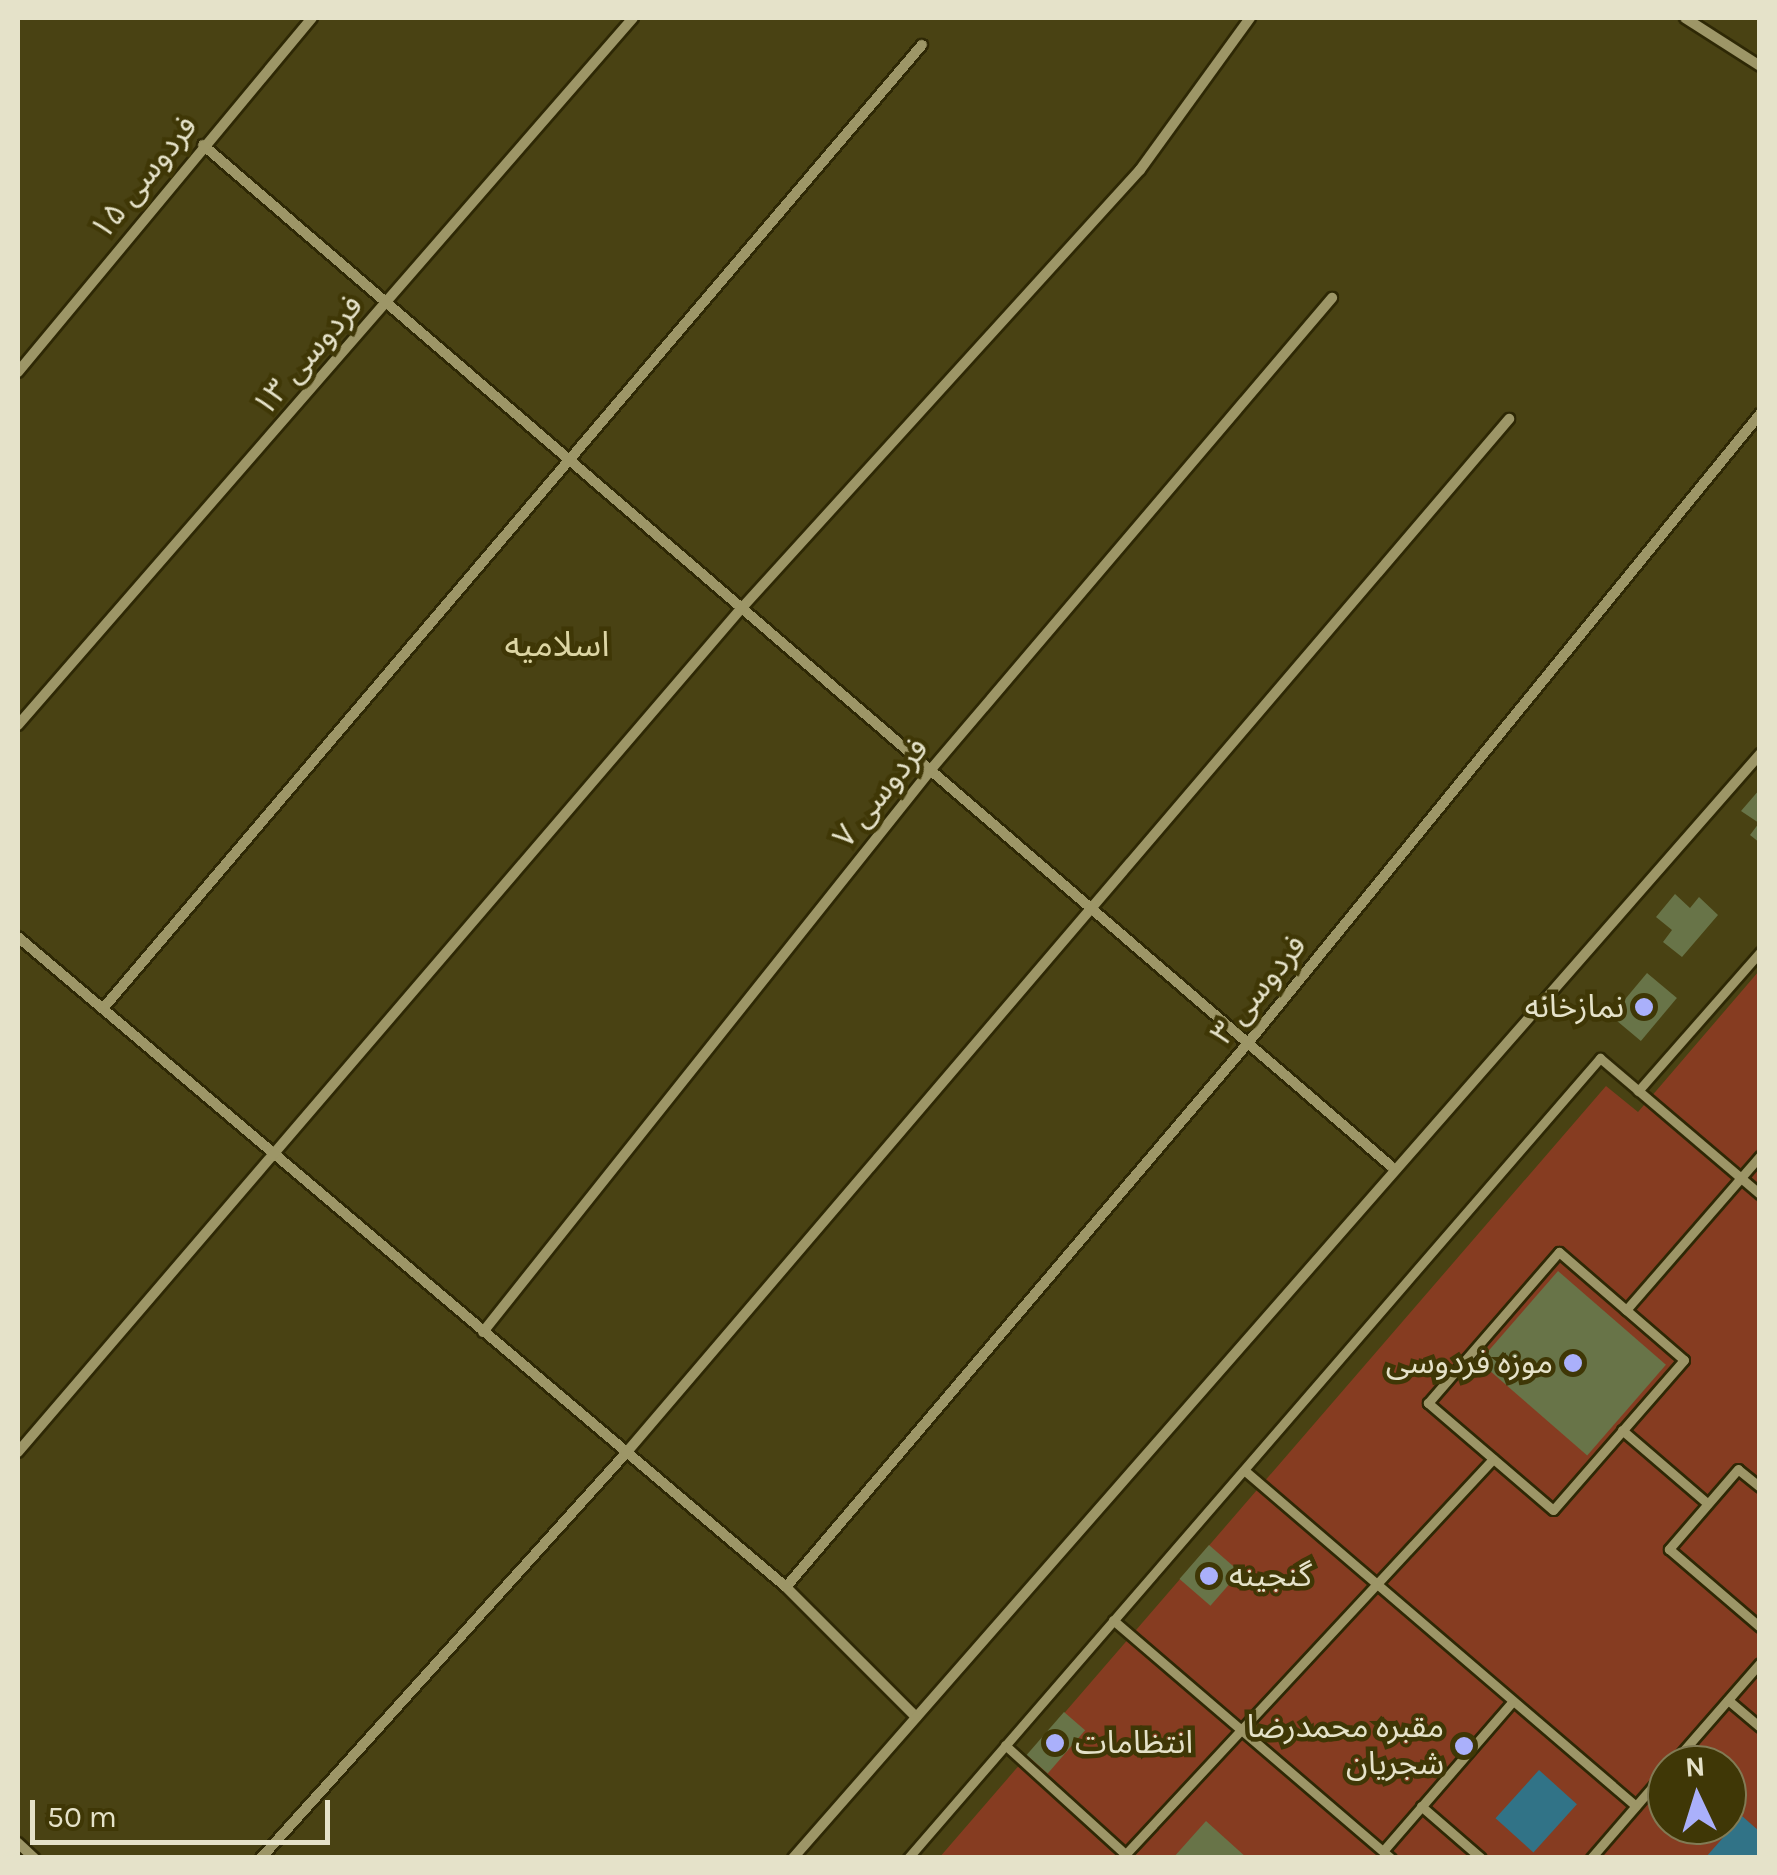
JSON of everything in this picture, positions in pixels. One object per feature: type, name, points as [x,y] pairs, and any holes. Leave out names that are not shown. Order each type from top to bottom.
[{"type":"street","name":"فردوسی ۱۵","points":[[18,372],[312,18]]},
{"type":"street","name":"فردوسی ۱۳","points":[[18,725],[633,18]]},
{"type":"street","points":[[18,1452],[279,1156],[740,610],[1140,170],[1250,18]]},
{"type":"street","points":[[1685,18],[1760,66]]},
{"type":"street","points":[[106,1005],[922,45]]},
{"type":"street","points":[[203,145],[740,610],[933,767],[1391,1166]]},
{"type":"street","name":"فردوسی ۷","points":[[483,1332],[933,767],[1332,298]]},
{"type":"street","name":"فردوسی ۳","points":[[786,1587],[1248,1043],[1760,414]]},
{"type":"street","points":[[261,1858],[626,1453],[1095,909],[1509,419]]},
{"type":"street","points":[[793,1858],[1391,1166],[1760,754]]},
{"type":"street","points":[[18,937],[106,1005],[483,1332],[786,1587],[916,1717]]},
{"type":"street","points":[[1638,1091],[1760,952]]},
{"type":"street","points":[[908,1858],[1600,1058],[1760,1194]]},
{"type":"street","points":[[1626,1310],[1760,1156]]},
{"type":"street","points":[[1559,1252],[1684,1360],[1622,1430],[1553,1510],[1428,1403],[1559,1252]]},
{"type":"street","points":[[1622,1430],[1708,1504]]},
{"type":"street","points":[[1005,1745],[1124,1856],[1493,1459]]},
{"type":"street","points":[[1760,1487],[1738,1469],[1669,1549],[1760,1627]]},
{"type":"street","points":[[1244,1470],[1636,1806]]},
{"type":"street","points":[[1113,1620],[1387,1854],[1422,1806],[1513,1701]]},
{"type":"street","points":[[1689,1745],[1760,1663]]},
{"type":"street","points":[[1728,1700],[1760,1727]]},
{"type":"street","points":[[1591,1858],[1647,1793]]},
{"type":"street","points":[[1422,1806],[1479,1857]]},
{"type":"street","points":[[18,1844],[34,1858]]},
{"type":"shaded area","points":[[1759,971],[1759,1857],[939,1858],[1606,1086],[1638,1112]]},
{"type":"water","points":[[1539,1770],[1577,1804],[1533,1852],[1496,1818]]},
{"type":"water","points":[[1747,1820],[1759,1831],[1759,1857],[1706,1857],[1717,1845],[1747,1845]]},
{"type":"building","points":[[1760,789],[1760,843],[1750,835],[1759,823],[1741,811]]},
{"type":"building","points":[[1675,894],[1690,908],[1699,897],[1718,915],[1682,957],[1663,942],[1672,930],[1656,917]]},
{"type":"building","name":"نمازخانه","points":[[1647,973],[1677,998],[1641,1041],[1611,1016]]},
{"type":"building","name":"موزه فردوسی","points":[[1558,1271],[1666,1365],[1587,1455],[1479,1362]]},
{"type":"building","name":"گنجینه","points":[[1209,1545],[1240,1572],[1210,1606],[1179,1579]]},
{"type":"building","name":"انتظامات","points":[[1064,1712],[1085,1730],[1048,1773],[1027,1755]]},
{"type":"building","points":[[1206,1821],[1247,1858],[1173,1858]]},
{"type":"place","name":"نمازخانه","points":[[1644,1007]]},
{"type":"place","name":"موزه فردوسی","points":[[1573,1363]]},
{"type":"place","name":"گنجینه","points":[[1209,1576]]},
{"type":"place","name":"انتظامات","points":[[1055,1743]]},
{"type":"place","name":"مقبره محمدرضا شجریان","points":[[1464,1746]]},
{"type":"district","name":"اسلامیه","points":[[557,645]]}]
